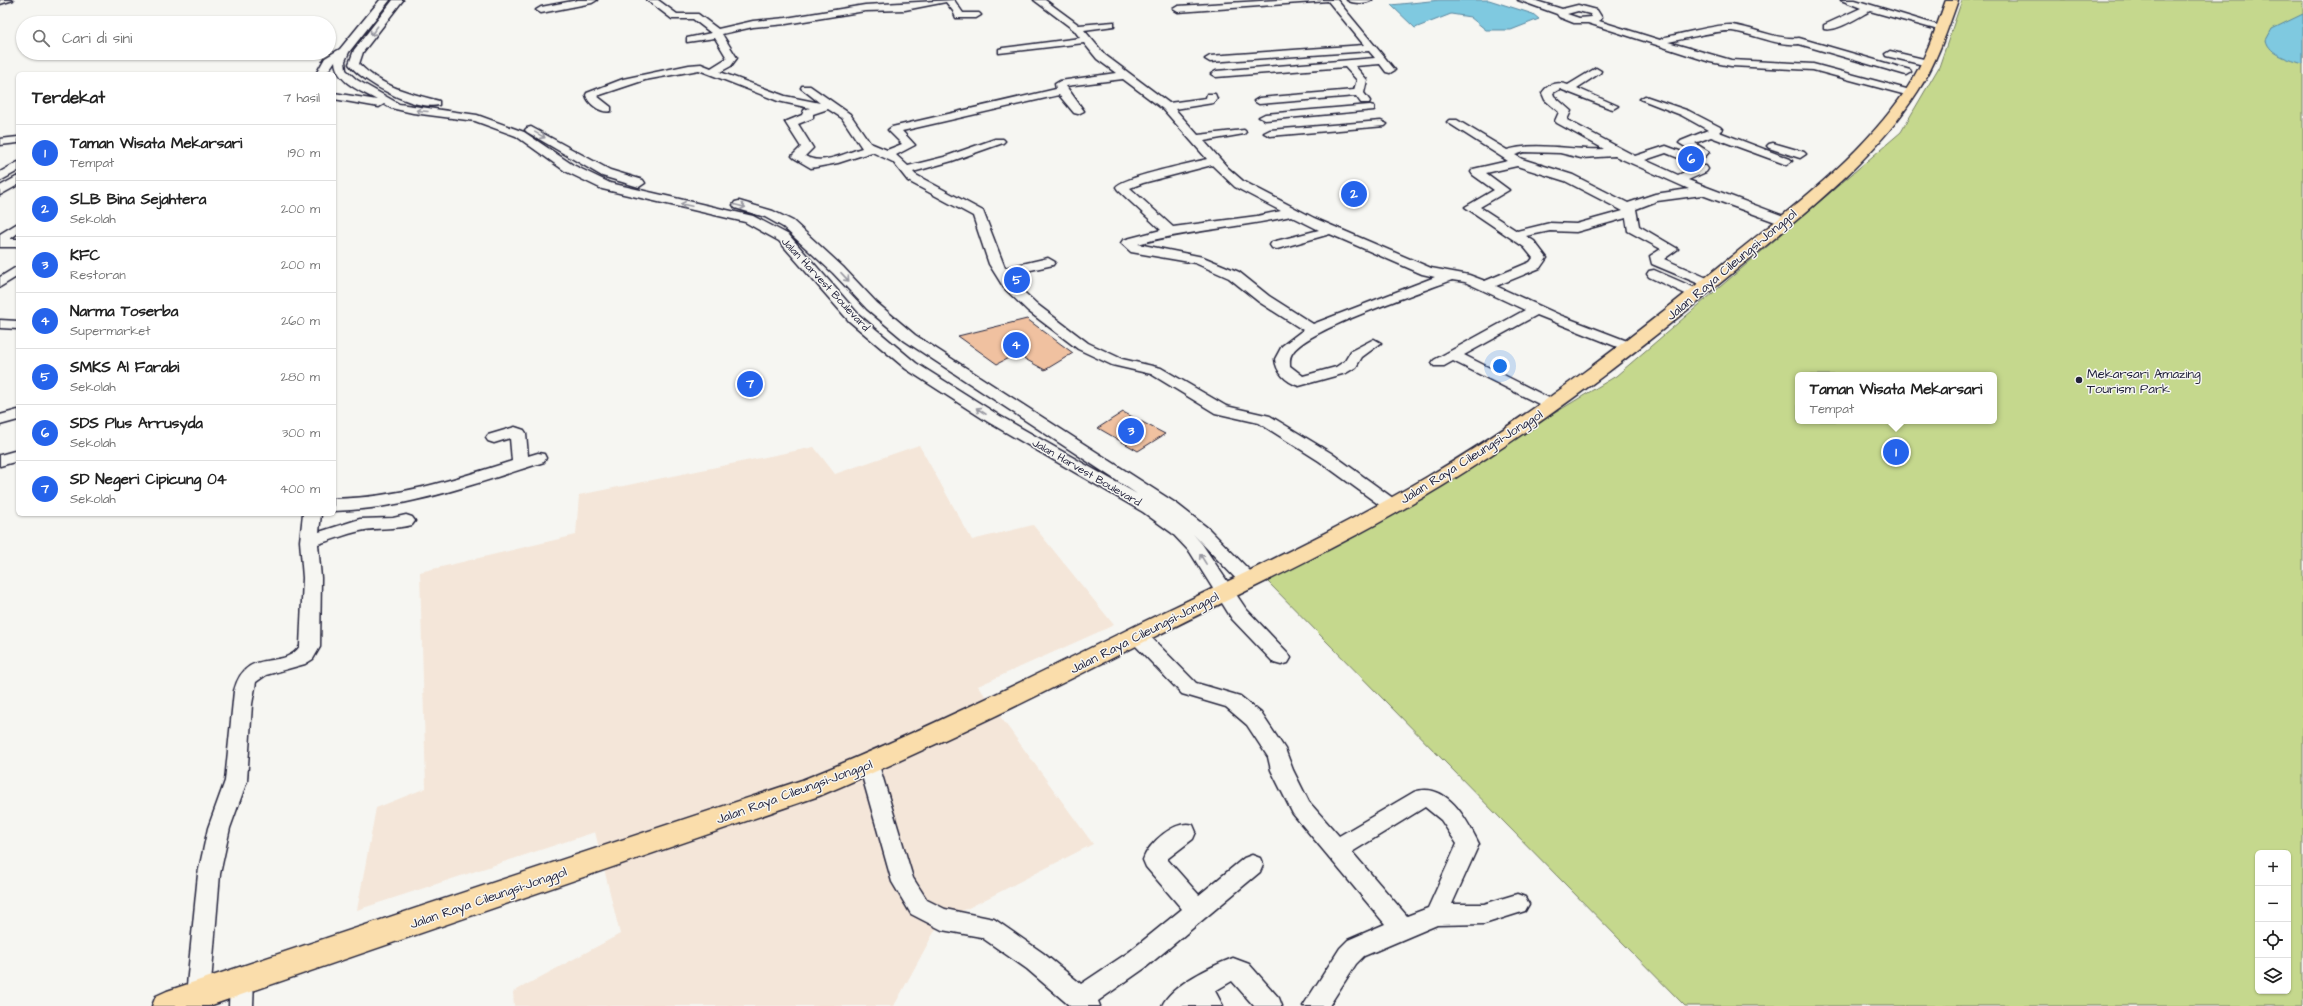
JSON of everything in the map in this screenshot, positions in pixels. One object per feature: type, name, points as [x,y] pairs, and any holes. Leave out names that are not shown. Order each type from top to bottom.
[{"type":"main road","name":"Jalan Raya Cileungsi-Jonggol","points":[[167,1006],[242,979],[802,791],[869,765],[1000,705],[1248,580],[1430,484],[1552,405],[1630,347],[1785,221],[1876,137],[1910,85],[1928,63],[1952,0]]},
{"type":"street","points":[[0,1],[8,0]]},
{"type":"street","name":"Jalan Harvest Boulevard","points":[[385,0],[344,51],[340,60],[341,71],[365,83],[418,100],[473,108],[502,115],[606,173],[644,184],[740,205],[769,214],[795,230],[838,270],[872,306],[910,338],[1171,508],[1203,533],[1248,580]]},
{"type":"street","name":"Jalan Harvest Boulevard","points":[[398,0],[354,60],[365,83],[396,106],[488,120],[520,134],[569,168],[606,186],[742,218],[762,225],[784,238],[854,318],[887,347],[912,366],[1003,424],[1159,514],[1178,529],[1196,548],[1239,614],[1280,658]]},
{"type":"street","points":[[541,10],[592,0]]},
{"type":"street","points":[[691,40],[753,24],[795,20],[870,8],[905,7],[942,0]]},
{"type":"street","points":[[949,0],[955,5],[959,16],[976,16]]},
{"type":"street","points":[[1039,0],[1078,28],[1101,57],[1127,75],[1167,107],[1215,161],[1239,184],[1292,212],[1427,271],[1469,279],[1630,347]]},
{"type":"street","points":[[1259,0],[1177,7],[1324,0]]},
{"type":"street","points":[[1332,0],[1390,70]]},
{"type":"street","points":[[1352,0],[1367,0]]},
{"type":"street","points":[[1523,0],[1565,10],[1589,10],[1596,14],[1593,19]]},
{"type":"street","points":[[1539,0],[1565,10]]},
{"type":"street","points":[[1846,0],[1868,8],[1942,28]]},
{"type":"street","points":[[655,2],[669,1]]},
{"type":"street","points":[[655,2],[675,17],[695,16],[716,34],[732,58],[726,64],[711,72]]},
{"type":"street","points":[[1827,27],[1849,19],[1868,8]]},
{"type":"street","points":[[1593,19],[1713,55],[1737,58],[1801,61],[1838,67],[1910,85]]},
{"type":"street","points":[[1593,19],[1710,59],[1731,63],[1807,66],[1910,85]]},
{"type":"street","points":[[795,20],[804,28]]},
{"type":"street","points":[[1078,28],[1111,24]]},
{"type":"street","points":[[1665,40],[1716,29],[1734,28],[1785,42],[1796,40],[1910,85]]},
{"type":"street","points":[[1003,51],[1086,40]]},
{"type":"street","points":[[1210,59],[1372,48]]},
{"type":"street","points":[[336,56],[344,51]]},
{"type":"street","points":[[1890,54],[1928,63]]},
{"type":"street","points":[[322,72],[329,60]]},
{"type":"street","points":[[1216,74],[1382,60]]},
{"type":"street","points":[[1270,133],[1381,124],[1359,93],[1362,80],[1347,63]]},
{"type":"street","points":[[607,109],[592,99],[591,96],[610,87],[699,67],[782,99],[827,106],[846,116],[864,143],[897,160],[912,178],[967,206],[979,214],[1000,273],[1009,285],[1033,308],[1082,346],[1117,362],[1156,371],[1221,410],[1264,419],[1326,457],[1391,505]]},
{"type":"street","points":[[1570,88],[1596,71]]},
{"type":"street","points":[[1078,111],[1062,91],[1060,86],[1062,83],[1127,75]]},
{"type":"street","points":[[337,88],[365,83]]},
{"type":"street","points":[[1613,106],[1570,88],[1557,86],[1550,89],[1547,95],[1553,102],[1565,111],[1562,120],[1617,152],[1703,191],[1785,221]]},
{"type":"street","points":[[806,88],[826,100],[827,106]]},
{"type":"street","points":[[886,155],[909,145],[894,130],[896,129],[1062,91]]},
{"type":"street","points":[[1259,101],[1359,93]]},
{"type":"street","points":[[336,96],[396,106]]},
{"type":"street","points":[[1167,107],[1209,101],[1212,99],[1211,96]]},
{"type":"street","points":[[1635,160],[1666,149],[1691,159],[1702,152],[1685,143],[1711,133],[1716,129],[1685,113],[1645,99]]},
{"type":"street","points":[[827,106],[807,113],[809,116],[805,118],[791,122],[800,134],[807,150],[798,156],[811,164],[834,162],[873,148]]},
{"type":"street","points":[[1265,117],[1370,108]]},
{"type":"street","points":[[1453,122],[1518,162],[1569,178],[1629,210],[1633,228],[1671,249],[1656,256],[1657,261],[1703,289]]},
{"type":"street","points":[[1196,139],[1240,132]]},
{"type":"street","points":[[0,136],[16,133]]},
{"type":"street","points":[[1711,133],[1786,161]]},
{"type":"street","points":[[0,142],[16,140]]},
{"type":"street","points":[[1560,150],[1583,146],[1597,140]]},
{"type":"street","points":[[906,170],[948,159],[999,141]]},
{"type":"street","points":[[1760,152],[1773,146],[1800,154]]},
{"type":"street","points":[[1506,154],[1524,149],[1560,150],[1581,154],[1617,152]]},
{"type":"street","points":[[1170,231],[1122,187],[1139,180],[1215,161]]},
{"type":"street","points":[[1485,286],[1538,262],[1539,256],[1534,248],[1471,207],[1502,190],[1477,172],[1478,171],[1518,162]]},
{"type":"street","points":[[0,177],[16,167]]},
{"type":"street","points":[[1678,180],[1702,169]]},
{"type":"street","points":[[0,191],[16,181]]},
{"type":"street","points":[[1516,236],[1550,228],[1576,228],[1629,210],[1655,198],[1703,191]]},
{"type":"street","points":[[1292,212],[1257,220],[1170,231],[1128,243],[1136,249],[1198,260],[1229,272],[1264,299],[1312,330]]},
{"type":"street","points":[[0,240],[16,228]]},
{"type":"street","points":[[1277,245],[1332,230]]},
{"type":"street","points":[[0,243],[16,243]]},
{"type":"street","points":[[1000,273],[1048,262]]},
{"type":"street","points":[[0,283],[16,271]]},
{"type":"street","points":[[1654,274],[1703,289]]},
{"type":"street","points":[[1374,343],[1356,354],[1351,364],[1341,370],[1304,382],[1299,381],[1283,368],[1282,359],[1287,349],[1312,330],[1449,276]]},
{"type":"street","points":[[1439,363],[1537,309]]},
{"type":"street","points":[[0,324],[16,324]]},
{"type":"street","points":[[1453,355],[1552,405]]},
{"type":"street","points":[[1003,424],[1023,412]]},
{"type":"street","points":[[0,420],[16,416]]},
{"type":"street","points":[[494,438],[515,432],[518,433],[520,464]]},
{"type":"street","points":[[0,461],[16,456]]},
{"type":"street","points":[[336,505],[371,503],[404,498],[538,458]]},
{"type":"street","points":[[198,995],[205,906],[216,836],[236,782],[240,738],[240,708],[245,684],[250,675],[298,658],[309,650],[312,610],[309,541],[312,516]]},
{"type":"street","points":[[309,541],[360,525],[393,524],[406,521]]},
{"type":"street","points":[[1137,635],[1189,689],[1233,701],[1254,719],[1278,754],[1282,770],[1301,808],[1403,928]]},
{"type":"street","points":[[869,765],[903,882],[919,907],[942,918],[986,927],[1036,961],[1084,1002],[1252,865]]},
{"type":"street","points":[[1337,849],[1422,798],[1428,796],[1436,800],[1459,829],[1468,844],[1436,915]]},
{"type":"street","points":[[1185,832],[1156,854],[1154,860],[1198,910]]},
{"type":"street","points":[[1314,1006],[1348,956],[1356,948],[1436,915],[1484,914],[1517,904]]},
{"type":"street","points":[[1174,1006],[1204,997],[1226,971],[1237,970],[1270,1006]]},
{"type":"street","points":[[241,1006],[242,979]]},
{"type":"shaded area","points":[[919,445],[972,540],[1033,525],[1114,625],[978,686],[1093,844],[939,923],[894,1006],[514,1006],[513,992],[620,934],[595,832],[357,910],[376,808],[426,788],[420,572],[576,535],[579,495],[814,447],[835,474]]},
{"type":"green space","points":[[1962,0],[2303,0],[2303,1006],[1685,1006],[1267,581],[1363,529],[1616,376],[1901,132],[1939,67]]},
{"type":"water","points":[[1440,0],[1489,0],[1533,14],[1539,19],[1511,30],[1486,30],[1470,17],[1451,14],[1415,28],[1391,5]]},
{"type":"water","points":[[2303,14],[2303,64],[2287,59],[2271,50],[2266,40],[2272,29]]},
{"type":"building","points":[[1027,319],[1073,353],[1045,370],[1016,354],[997,364],[958,336]]},
{"type":"building","points":[[1123,412],[1165,434],[1138,451],[1098,428]]},
{"type":"place","name":"SDS Plus Arrusyda","points":[[1691,159]]},
{"type":"place","name":"SLB Bina Sejahtera","points":[[1354,194]]},
{"type":"place","name":"SMKS Al Farabi","points":[[1017,280]]},
{"type":"place","name":"Narma Toserba","points":[[1016,345]]},
{"type":"place","name":"Mekarsari Amazing Tourism Park","points":[[2079,380]]},
{"type":"place","name":"SD Negeri Cipicung 04","points":[[750,384]]},
{"type":"place","name":"KFC","points":[[1131,431]]},
{"type":"place","name":"Taman Wisata Mekarsari","points":[[1896,452]]}]
